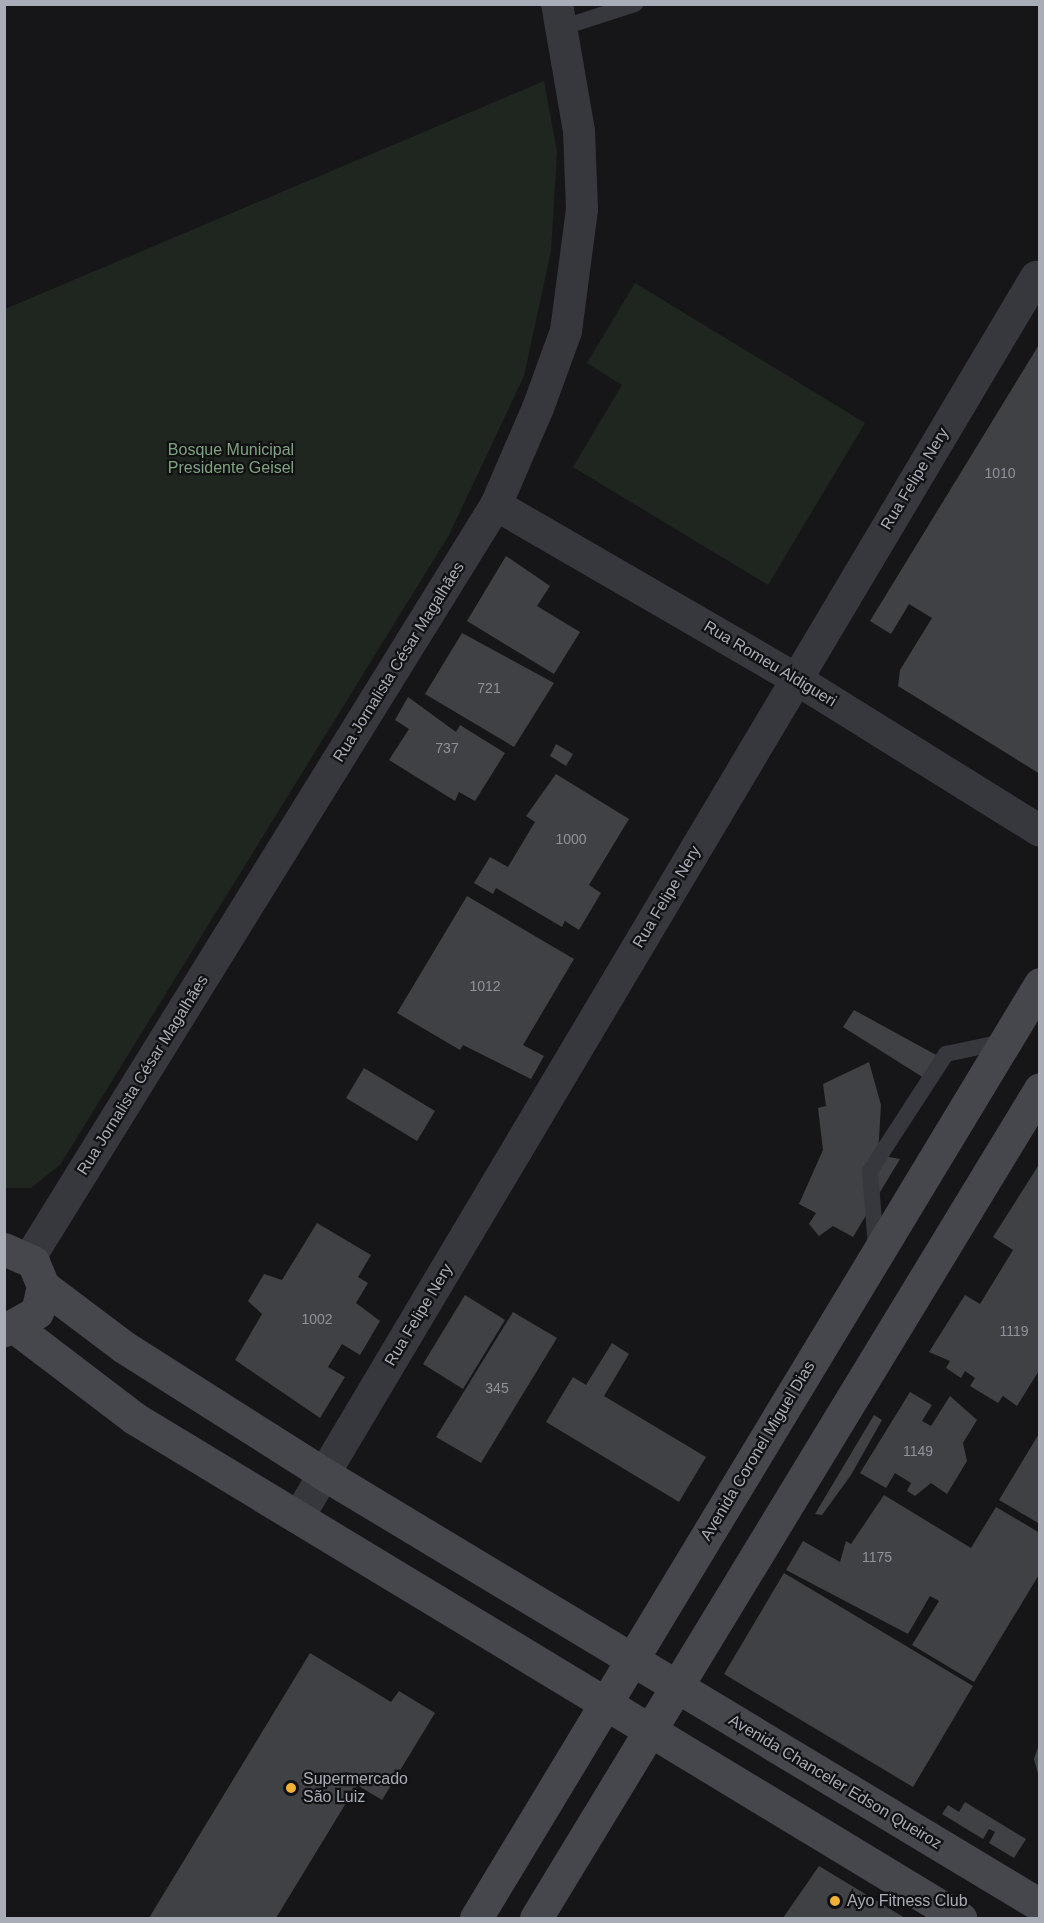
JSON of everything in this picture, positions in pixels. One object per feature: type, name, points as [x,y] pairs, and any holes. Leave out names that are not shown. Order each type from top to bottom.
[{"type":"main road","name":"Avenida Coronel Miguel Dias","points":[[476,1918],[1040,984]]},
{"type":"main road","points":[[536,1918],[953,1229],[1035,1108]]},
{"type":"main road","points":[[909,1202],[953,1229]]},
{"type":"main road","points":[[18,1257],[37,1312],[10,1329],[134,1418],[960,1918]]},
{"type":"main road","name":"Avenida Chanceler Edson Queiroz","points":[[18,1257],[124,1347],[324,1474],[1040,1905]]},
{"type":"main road","points":[[884,1873],[911,1827]]},
{"type":"street","name":"Rua Jornalista César Magalhães","points":[[18,1257],[496,505],[566,331],[576,271],[582,209],[579,131],[559,16]]},
{"type":"street","name":"Rua Felipe Nery","points":[[298,1518],[1036,277]]},
{"type":"street","name":"Rua Romeu Aldigueri","points":[[496,505],[796,679],[1040,831]]},
{"type":"lane","points":[[559,16],[635,4]]},
{"type":"lane","points":[[877,1256],[870,1171],[946,1054],[1007,1041]]},
{"type":"green space","name":"Bosque Municipal Presidente Geisel","points":[[544,81],[557,152],[551,251],[524,376],[449,535],[60,1165],[31,1188],[5,1188],[5,309]]},
{"type":"green space","points":[[635,283],[865,423],[768,585],[573,467],[622,385],[587,363]]},
{"type":"building","points":[[1040,343],[1040,774],[898,686],[900,670],[932,618],[909,604],[891,634],[870,621]]},
{"type":"building","points":[[506,556],[550,586],[537,606],[580,632],[554,674],[467,621]]},
{"type":"building","points":[[462,633],[554,683],[514,747],[425,694]]},
{"type":"building","points":[[408,697],[456,732],[460,725],[505,753],[475,801],[459,792],[455,801],[389,760],[409,729],[395,720]]},
{"type":"building","points":[[556,744],[573,754],[566,766],[550,756]]},
{"type":"building","points":[[556,774],[629,819],[589,885],[601,893],[579,930],[565,921],[562,927],[496,888],[493,894],[474,883],[490,857],[508,867],[535,822],[526,816]]},
{"type":"building","points":[[467,896],[574,959],[523,1045],[544,1056],[531,1079],[463,1045],[460,1050],[397,1013]]},
{"type":"building","points":[[854,1010],[938,1056],[924,1078],[843,1027]]},
{"type":"building","points":[[869,1062],[881,1105],[878,1155],[900,1159],[853,1237],[833,1226],[819,1236],[809,1224],[816,1213],[799,1204],[823,1150],[818,1108],[826,1106],[823,1084]]},
{"type":"building","points":[[364,1068],[435,1111],[417,1141],[346,1098]]},
{"type":"building","points":[[1040,1163],[1040,1369],[1017,1406],[1003,1396],[998,1403],[970,1386],[975,1378],[965,1371],[961,1378],[946,1368],[950,1361],[929,1352],[965,1295],[980,1304],[1013,1250],[993,1237]]},
{"type":"building","points":[[317,1223],[371,1255],[358,1277],[368,1283],[356,1303],[380,1321],[360,1355],[342,1344],[328,1367],[345,1377],[320,1418],[235,1360],[262,1314],[248,1301],[264,1274],[282,1280]]},
{"type":"building","points":[[465,1295],[505,1320],[463,1389],[423,1364]]},
{"type":"building","points":[[513,1312],[557,1338],[481,1463],[436,1437]]},
{"type":"building","points":[[612,1343],[629,1354],[604,1396],[706,1457],[679,1502],[546,1422],[573,1377],[586,1385]]},
{"type":"building","points":[[910,1392],[932,1405],[922,1421],[931,1426],[950,1396],[977,1420],[963,1443],[967,1461],[947,1494],[931,1483],[915,1496],[907,1491],[911,1483],[895,1473],[886,1488],[860,1473]]},
{"type":"building","points":[[874,1415],[882,1420],[851,1475],[822,1515],[815,1514]]},
{"type":"building","points":[[1040,1432],[1040,1524],[999,1500]]},
{"type":"building","points":[[884,1495],[971,1548],[996,1507],[1040,1533],[1040,1573],[974,1682],[912,1645],[939,1601],[930,1596],[908,1634],[786,1570],[803,1541],[840,1562],[846,1541],[851,1544]]},
{"type":"building","points":[[784,1573],[973,1686],[913,1787],[724,1674]]},
{"type":"building","name":"Supermercado São Luiz","points":[[310,1653],[391,1702],[399,1691],[435,1713],[382,1800],[357,1785],[276,1918],[149,1918]]},
{"type":"building","points":[[1040,1741],[1040,1781],[1034,1759]]},
{"type":"building","points":[[965,1802],[1026,1839],[1014,1858],[989,1843],[995,1832],[989,1829],[983,1839],[942,1814],[948,1805],[959,1812]]},
{"type":"building","name":"Ayo Fitness Club","points":[[819,1866],[905,1918],[783,1918]]},
{"type":"place","name":"Supermercado São Luiz","points":[[291,1788]]},
{"type":"place","name":"Ayo Fitness Club","points":[[835,1901]]}]
